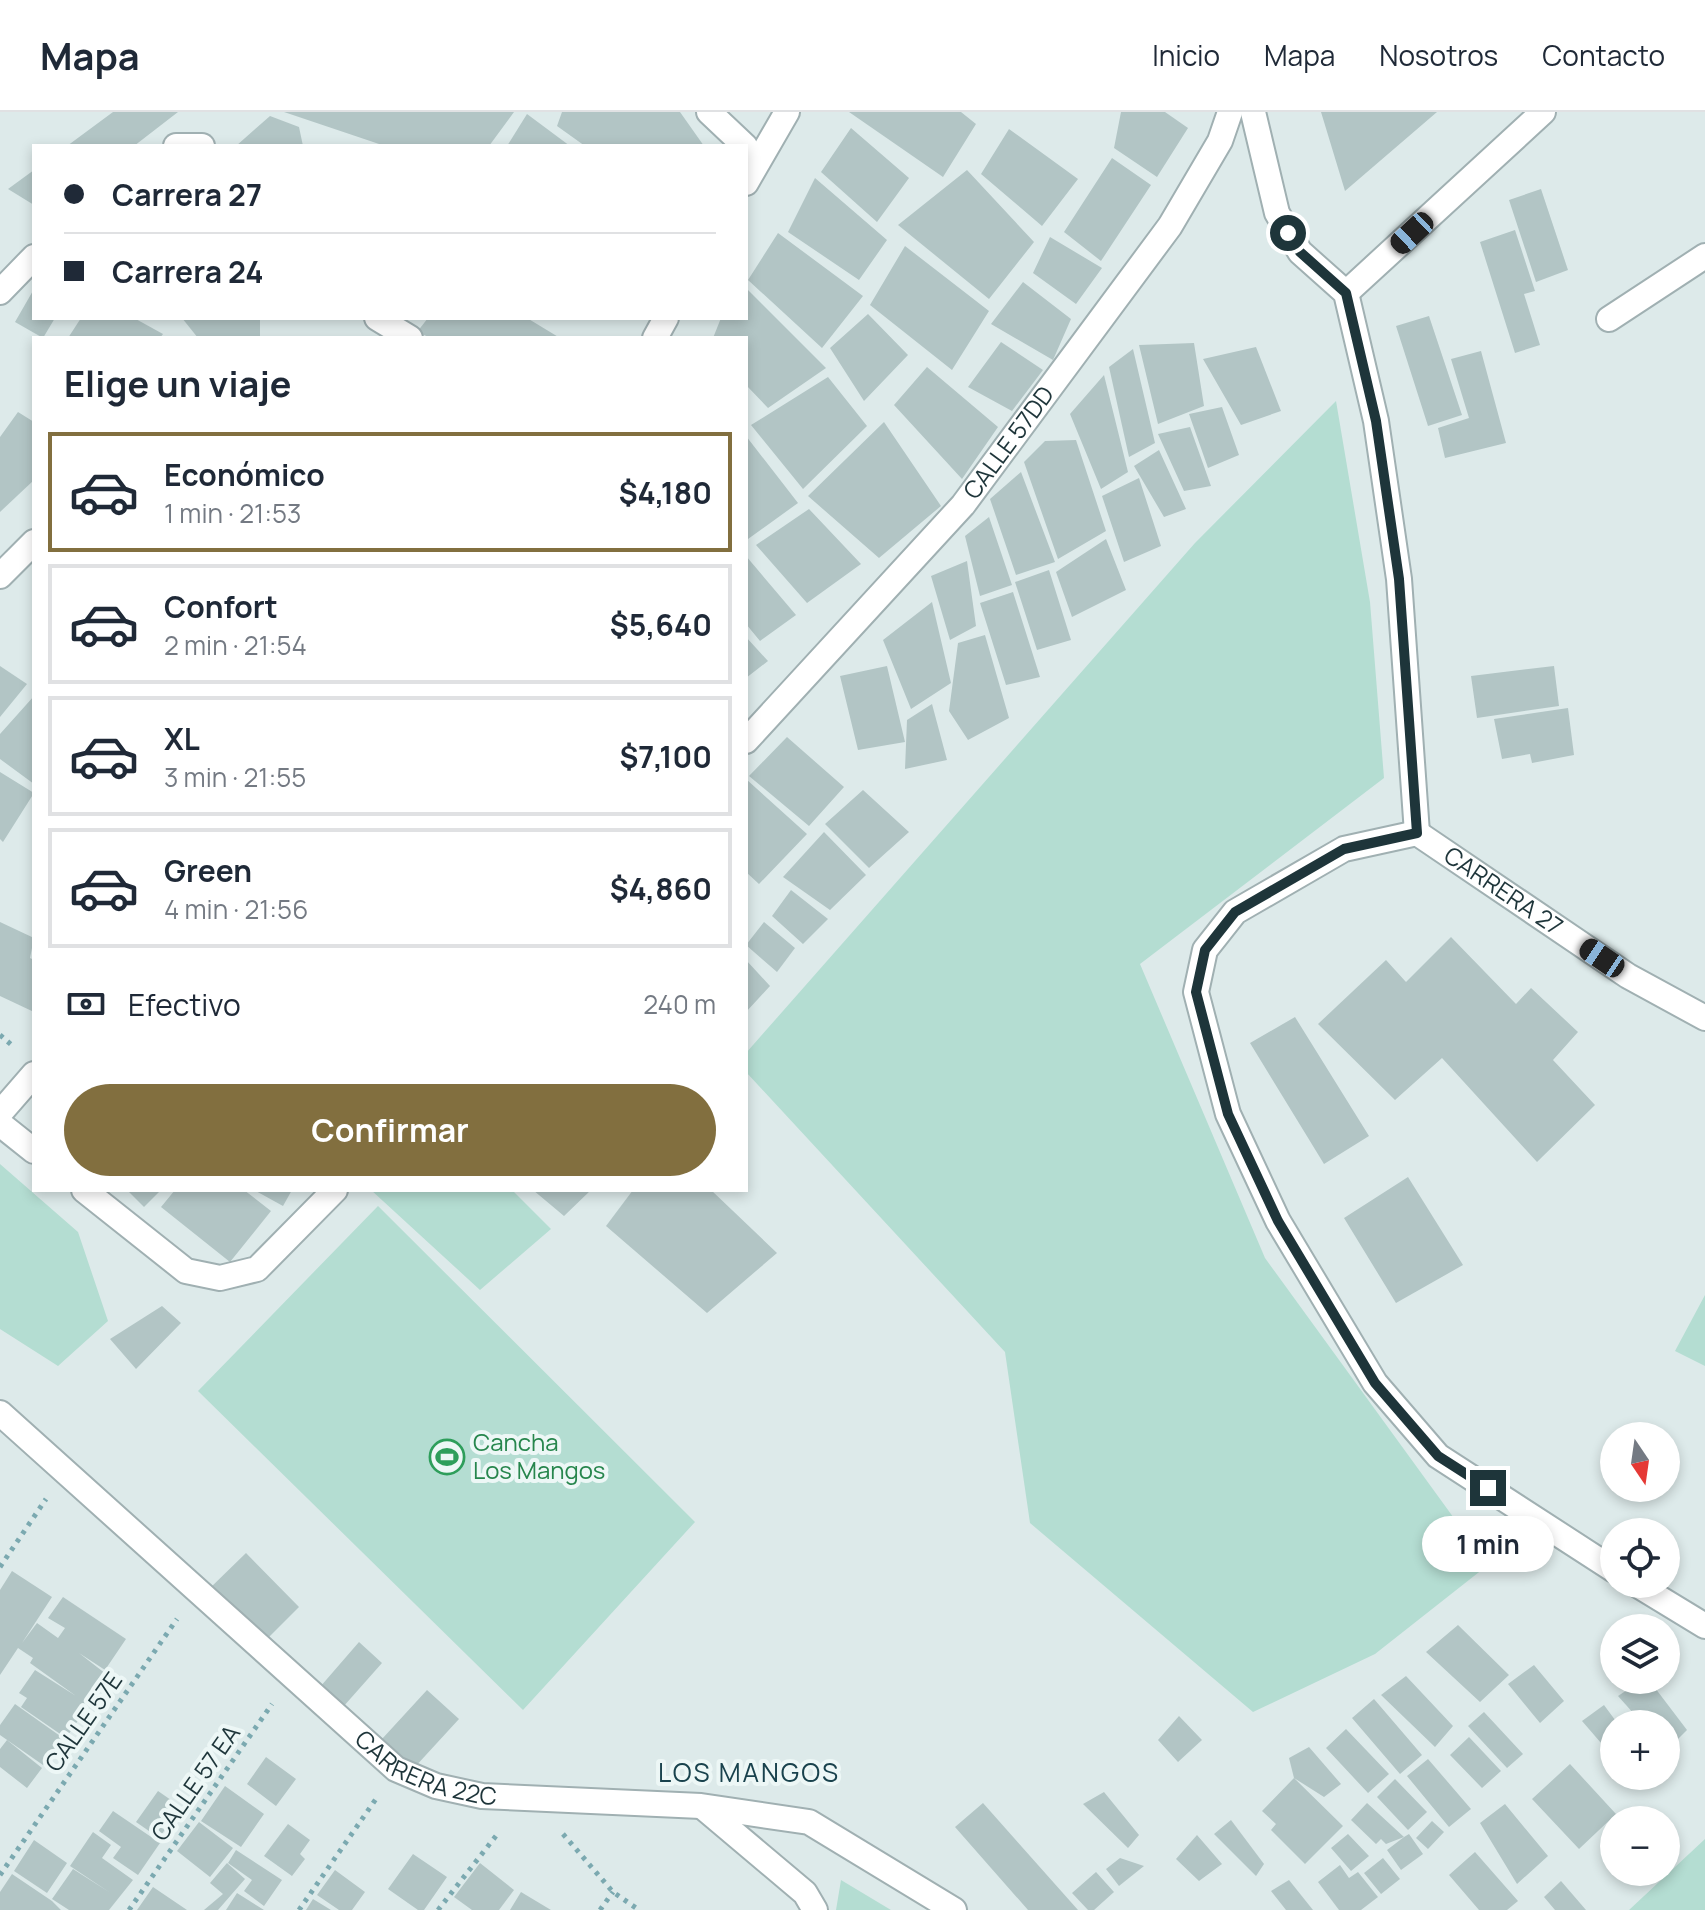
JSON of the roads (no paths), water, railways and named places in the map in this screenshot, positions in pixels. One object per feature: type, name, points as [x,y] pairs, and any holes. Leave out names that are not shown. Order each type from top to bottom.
[{"type":"street","points":[[709,112],[743,144]]},
{"type":"street","points":[[750,151],[787,112]]},
{"type":"street","name":"CALLE 57DD","points":[[748,739],[963,505],[1170,226],[1220,141],[1230,112]]},
{"type":"street","points":[[1253,112],[1277,213],[1300,252],[1346,293],[1376,421],[1399,579],[1417,833],[1344,849],[1235,912],[1205,950],[1196,992],[1224,1099],[1278,1221],[1375,1383],[1438,1456],[1600,1561]]},
{"type":"street","points":[[1346,293],[1543,112]]},
{"type":"street","points":[[1609,319],[1705,256]]},
{"type":"street","points":[[0,292],[32,259]]},
{"type":"street","points":[[380,320],[407,336]]},
{"type":"street","points":[[0,576],[32,544]]},
{"type":"street","name":"CARRERA 27","points":[[1417,833],[1628,976],[1705,1018]]},
{"type":"street","points":[[0,1113],[32,1076]]},
{"type":"street","points":[[0,1124],[32,1149]]},
{"type":"street","points":[[87,1192],[186,1271],[220,1278],[257,1269],[333,1192]]},
{"type":"street","name":"CARRERA 22C","points":[[0,1413],[396,1769],[436,1786],[482,1796],[701,1806],[809,1822],[954,1910]]},
{"type":"street","points":[[1659,1598],[1705,1626]]},
{"type":"street","points":[[701,1806],[805,1893],[815,1910]]},
{"type":"place","name":"Cancha Los Mangos","points":[[447,1457]]},
{"type":"district","name":"LOS MANGOS","points":[[749,1773]]}]
